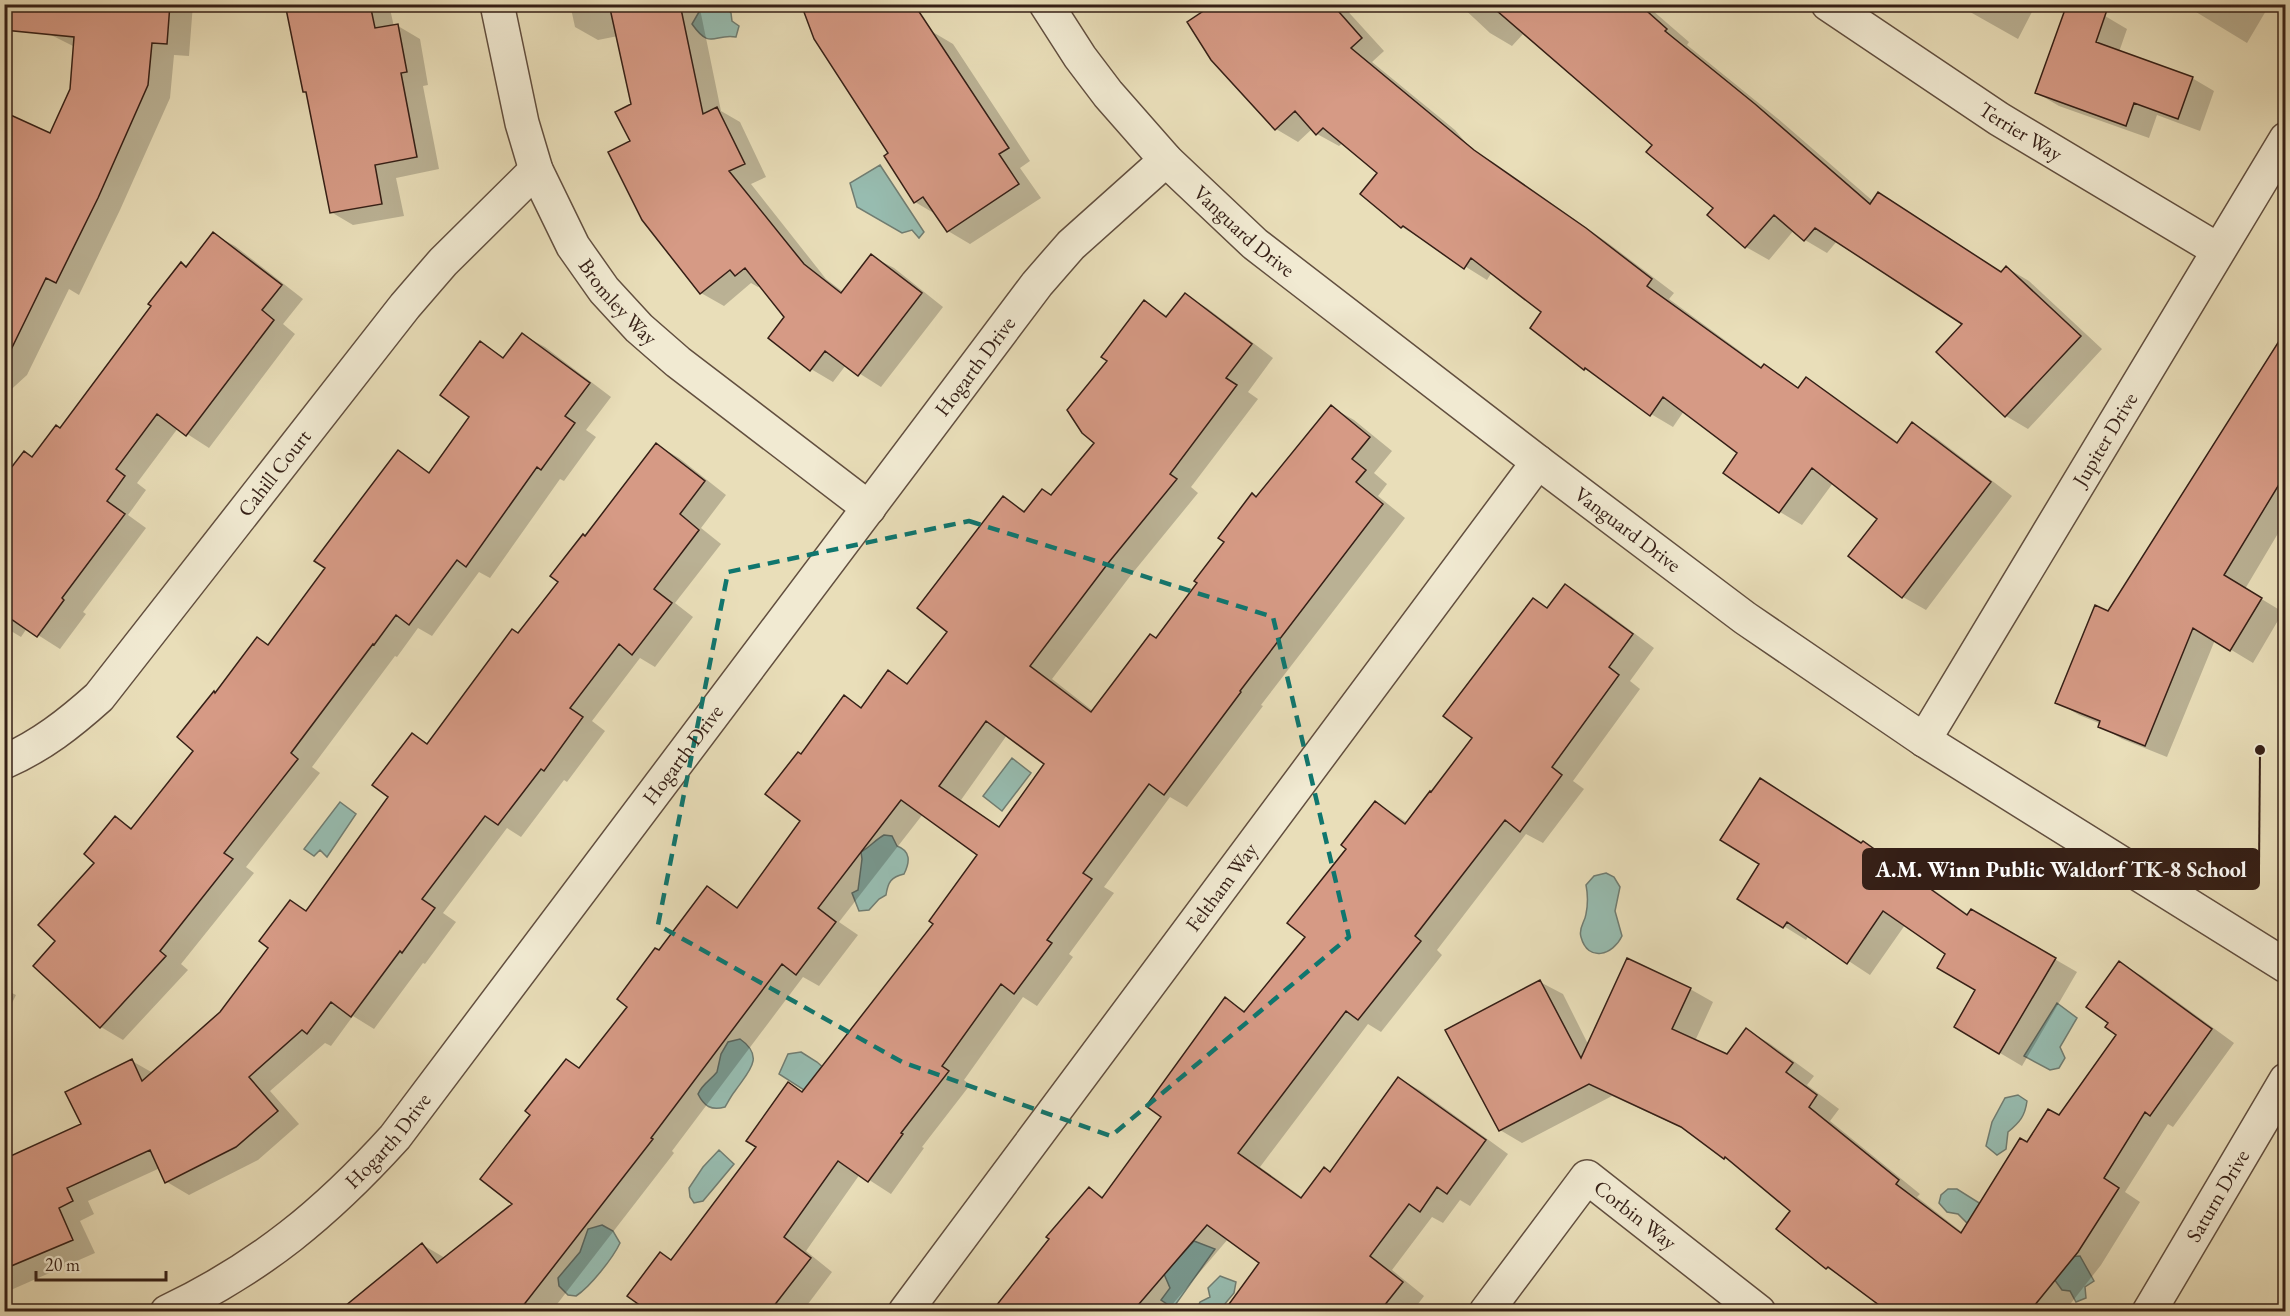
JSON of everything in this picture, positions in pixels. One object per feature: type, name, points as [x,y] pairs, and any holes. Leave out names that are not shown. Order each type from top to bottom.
[{"type":"street","name":"Bromley Way","points":[[497,4],[522,123],[536,170],[573,246],[604,290],[639,328],[687,368],[869,508]]},
{"type":"street","name":"Vanguard Drive","points":[[1046,4],[1080,57],[1108,94],[1166,160],[1255,244],[1745,618],[1924,740],[2286,966]]},
{"type":"street","name":"Terrier Way","points":[[1828,4],[1999,120],[2218,250]]},
{"type":"street","name":"Jupiter Drive","points":[[1924,740],[2286,139]]},
{"type":"street","name":"Hogarth Drive","points":[[177,1309],[225,1282],[272,1251],[317,1217],[358,1178],[395,1137],[1037,284],[1071,245],[1166,160]]},
{"type":"street","name":"Cahill Court","points":[[4,762],[27,752],[65,727],[99,697],[405,306],[443,262],[536,170]]},
{"type":"street","name":"Feltham Way","points":[[905,1311],[1538,462]]},
{"type":"street","name":"Saturn Drive","points":[[2149,1311],[2286,1080]]},
{"type":"street","name":"Corbin Way","points":[[1486,1311],[1587,1177],[1759,1311]]},
{"type":"highlighted area","points":[[969,521],[1273,617],[1349,937],[1111,1136],[902,1062],[658,925],[728,572]]},
{"type":"water","points":[[703,5],[724,5],[731,13],[732,21],[739,26],[736,37],[708,39],[704,37],[692,24]]},
{"type":"water","points":[[880,165],[924,232],[919,238],[912,230],[902,233],[857,207],[850,183]]},
{"type":"water","points":[[1012,758],[1031,773],[1002,811],[983,796]]},
{"type":"water","points":[[340,802],[356,814],[327,857],[320,850],[314,856],[304,849]]},
{"type":"water","points":[[884,835],[892,836],[897,846],[907,854],[906,870],[904,874],[891,881],[886,895],[869,910],[859,911],[852,893],[858,890],[861,852]]},
{"type":"water","points":[[1606,873],[1614,877],[1620,887],[1615,911],[1622,936],[1618,943],[1607,952],[1595,953],[1584,945],[1580,934],[1587,907],[1586,885],[1594,876]]},
{"type":"water","points":[[2057,1003],[2077,1018],[2060,1047],[2065,1058],[2059,1068],[2050,1070],[2024,1056]]},
{"type":"water","points":[[740,1039],[752,1052],[752,1065],[725,1107],[708,1106],[698,1094],[717,1072],[721,1054],[728,1042]]},
{"type":"water","points":[[801,1052],[834,1077],[807,1092],[779,1074],[788,1054]]},
{"type":"water","points":[[2018,1095],[2027,1101],[2025,1111],[2019,1122],[2008,1132],[2006,1149],[1997,1155],[1986,1146],[1992,1122],[2005,1098]]},
{"type":"water","points":[[719,1150],[734,1164],[703,1201],[694,1203],[690,1197],[689,1188],[703,1167]]},
{"type":"water","points":[[1948,1189],[1957,1189],[1992,1211],[1969,1225],[1958,1214],[1947,1212],[1939,1203],[1941,1195]]},
{"type":"water","points":[[602,1225],[613,1231],[620,1243],[607,1264],[588,1286],[576,1296],[568,1295],[559,1286],[558,1278],[580,1252],[588,1229]]},
{"type":"water","points":[[1194,1241],[1215,1249],[1173,1308],[1161,1300],[1170,1288],[1164,1274]]},
{"type":"water","points":[[2080,1256],[2094,1281],[2085,1287],[2086,1298],[2076,1302],[2070,1291],[2062,1290],[2054,1279],[2066,1257]]},
{"type":"water","points":[[1220,1276],[1236,1282],[1234,1293],[1219,1311],[1196,1311],[1200,1302],[1210,1297],[1208,1288]]},
{"type":"building","points":[[4,4],[170,4],[167,44],[152,43],[148,85],[98,198],[56,283],[46,278],[4,364],[4,112],[50,133],[70,89],[74,37],[4,30]]},
{"type":"building","points":[[285,4],[370,4],[375,28],[398,24],[407,72],[401,73],[417,157],[375,165],[382,204],[330,213],[306,92],[303,92]]},
{"type":"building","points":[[609,4],[680,4],[703,114],[717,107],[745,164],[729,171],[804,264],[841,293],[871,254],[922,293],[858,376],[825,351],[810,371],[768,338],[784,317],[745,268],[735,276],[730,270],[700,294],[642,220],[608,152],[630,141],[615,112],[631,104]]},
{"type":"building","points":[[801,4],[914,4],[1009,148],[999,154],[1019,184],[947,232],[923,197],[914,203],[884,156],[888,153],[814,39]]},
{"type":"building","points":[[1214,4],[1332,4],[1362,38],[1351,48],[1474,150],[1586,228],[1652,279],[1647,286],[1761,368],[1764,364],[1798,388],[1806,377],[1897,443],[1912,422],[1991,482],[1902,598],[1848,556],[1877,519],[1812,468],[1779,513],[1723,473],[1737,453],[1663,397],[1650,416],[1585,368],[1584,370],[1530,328],[1541,312],[1471,258],[1464,269],[1403,226],[1401,228],[1360,194],[1377,173],[1323,128],[1316,135],[1295,111],[1275,130],[1211,60],[1187,22]]},
{"type":"building","points":[[1489,4],[1639,4],[1667,29],[1665,31],[1755,104],[1870,204],[1878,192],[2001,272],[2006,266],[2081,336],[2005,417],[1936,352],[1962,324],[1815,228],[1804,241],[1774,215],[1745,248],[1707,215],[1713,208],[1646,152],[1652,145]]},
{"type":"building","points":[[2067,4],[2109,4],[2096,42],[2193,77],[2178,119],[2134,103],[2126,126],[2035,93]]},
{"type":"building","points":[[213,232],[282,285],[262,310],[274,320],[186,436],[157,414],[116,469],[125,476],[107,501],[125,514],[62,598],[64,600],[37,637],[4,614],[4,477],[24,451],[32,457],[56,425],[60,428],[151,306],[148,304],[181,262],[186,267]]},
{"type":"building","points":[[1185,293],[1252,344],[1226,378],[1237,385],[1170,474],[1177,479],[1109,562],[1030,666],[1091,712],[1150,634],[1156,638],[1197,583],[1194,581],[1224,542],[1218,538],[1252,493],[1256,497],[1331,405],[1370,437],[1352,459],[1366,470],[1356,482],[1383,504],[1240,691],[1164,795],[1149,784],[1083,873],[1092,879],[1047,940],[1052,943],[1014,994],[1001,984],[942,1066],[949,1071],[901,1133],[903,1134],[868,1182],[838,1161],[784,1237],[811,1258],[770,1311],[648,1311],[627,1296],[660,1252],[671,1260],[756,1147],[746,1141],[788,1082],[802,1092],[933,924],[929,921],[977,855],[901,800],[818,908],[836,922],[796,975],[782,964],[651,1138],[653,1139],[519,1311],[339,1311],[422,1243],[437,1263],[512,1204],[480,1179],[530,1115],[525,1111],[566,1059],[579,1068],[627,1007],[617,999],[655,948],[659,950],[707,886],[737,908],[800,821],[765,794],[798,752],[801,754],[844,695],[861,708],[888,670],[907,684],[947,632],[917,608],[1003,496],[1024,512],[1042,489],[1051,495],[1094,443],[1082,433],[1067,410],[1107,361],[1101,357],[1144,300],[1166,317]],"holes":[[[986,721],[1044,764],[999,827],[939,786]]]},
{"type":"building","points":[[2286,330],[2286,473],[2224,575],[2262,598],[2230,651],[2193,628],[2145,746],[2098,727],[2100,721],[2055,703],[2095,605],[2108,611]]},
{"type":"building","points":[[522,333],[590,383],[565,416],[575,423],[541,470],[537,467],[466,567],[457,560],[409,625],[396,615],[373,644],[291,753],[298,759],[224,853],[233,859],[160,951],[166,956],[100,1028],[33,966],[55,941],[38,925],[94,863],[84,854],[115,816],[131,829],[193,751],[177,737],[214,691],[215,693],[257,637],[268,645],[325,568],[314,561],[398,450],[429,473],[469,417],[440,395],[480,341],[503,358]]},
{"type":"building","points":[[656,443],[705,481],[680,514],[699,530],[654,589],[672,603],[632,655],[619,644],[570,708],[583,717],[544,771],[541,769],[498,825],[485,816],[422,899],[435,908],[351,1017],[331,1002],[307,1034],[302,1030],[249,1077],[278,1111],[236,1147],[165,1183],[150,1150],[67,1188],[73,1201],[59,1208],[73,1240],[4,1269],[4,1159],[81,1124],[65,1092],[132,1059],[142,1081],[220,1012],[268,948],[259,941],[290,900],[306,911],[388,797],[372,785],[412,733],[427,744],[512,629],[518,633],[558,582],[550,576],[583,534],[585,536]]},
{"type":"building","points":[[1565,584],[1633,634],[1609,667],[1619,675],[1552,767],[1562,775],[1520,832],[1505,820],[1415,936],[1421,941],[1358,1020],[1346,1011],[1238,1153],[1301,1198],[1324,1167],[1330,1172],[1398,1077],[1486,1140],[1447,1194],[1437,1187],[1420,1212],[1409,1204],[1370,1256],[1403,1282],[1380,1311],[1224,1311],[1259,1263],[1207,1225],[1133,1311],[992,1311],[1049,1239],[1046,1237],[1089,1187],[1102,1198],[1161,1117],[1146,1106],[1225,997],[1244,1012],[1305,937],[1287,923],[1346,849],[1341,845],[1375,801],[1405,824],[1431,792],[1472,738],[1443,716],[1533,598],[1547,608]]},
{"type":"building","points":[[1760,778],[1861,843],[1863,841],[1967,915],[1971,909],[2056,958],[1999,1054],[1954,1027],[1975,990],[1937,968],[1945,954],[1883,911],[1847,964],[1787,922],[1783,928],[1737,899],[1759,864],[1720,840]]},
{"type":"building","points":[[1627,958],[1691,988],[1672,1029],[1727,1054],[1746,1028],[1793,1063],[1786,1072],[1817,1095],[1809,1107],[1899,1180],[1896,1184],[1961,1233],[2020,1138],[2027,1142],[2048,1109],[2059,1115],[2116,1035],[2105,1027],[2108,1023],[2086,1007],[2119,961],[2212,1029],[2150,1116],[2145,1112],[2104,1178],[2119,1188],[2078,1252],[2030,1311],[1887,1311],[1828,1267],[1826,1269],[1776,1229],[1790,1211],[1725,1157],[1724,1159],[1681,1127],[1589,1084],[1499,1131],[1445,1030],[1540,980],[1581,1058]]},
{"type":"place","name":"A.M. Winn Public Waldorf TK-8 School","points":[[2260,750]]}]
